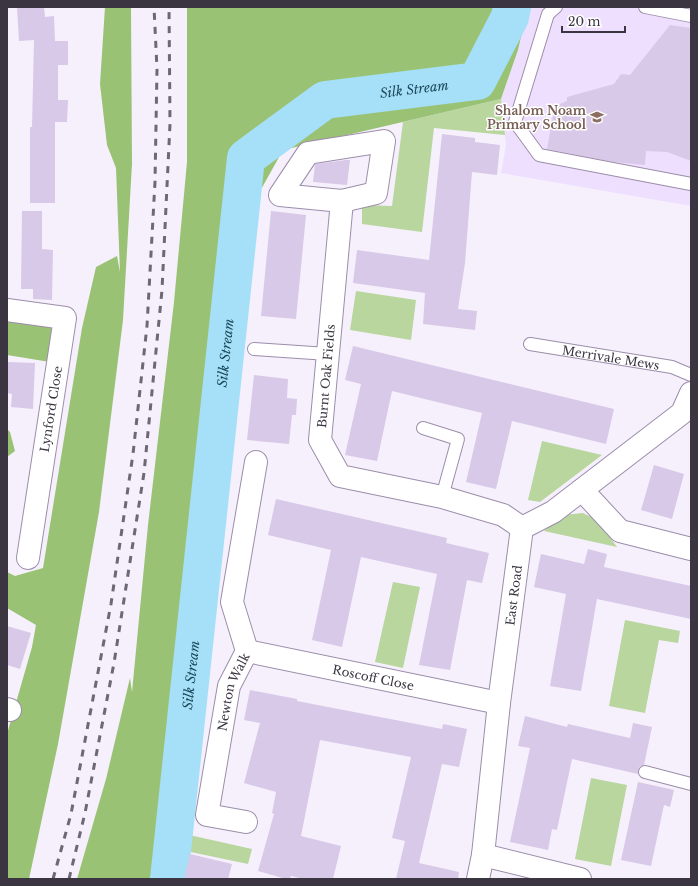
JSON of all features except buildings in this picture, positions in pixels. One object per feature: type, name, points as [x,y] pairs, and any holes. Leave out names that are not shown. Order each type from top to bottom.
[{"type":"street","name":"Burnt Oak Fields","points":[[342,201],[320,440],[340,476],[442,497],[503,515],[522,528]]},
{"type":"street","name":"Lynford Close","points":[[7,310],[65,318],[28,558]]},
{"type":"street","points":[[522,528],[553,512],[682,414],[691,394]]},
{"type":"street","name":"Newton Walk","points":[[246,822],[207,815],[229,686],[247,651],[232,602],[256,462]]},
{"type":"street","points":[[582,490],[620,532],[691,549]]},
{"type":"street","name":"East Road","points":[[478,879],[483,855],[499,704],[522,528]]},
{"type":"street","name":"Roscoff Close","points":[[247,651],[499,704]]},
{"type":"street","points":[[483,855],[580,879]]},
{"type":"lane","points":[[556,7],[548,14],[515,122],[539,155],[691,184]]},
{"type":"lane","points":[[645,7],[691,16]]},
{"type":"lane","name":"Merrivale Mews","points":[[530,344],[672,367],[691,375]]},
{"type":"lane","points":[[254,349],[328,354]]},
{"type":"lane","points":[[423,428],[458,439],[442,497]]},
{"type":"lane","points":[[645,772],[691,784]]},
{"type":"shaded area","name":"Shalom Noam Primary School","points":[[528,7],[691,7],[691,206],[501,173],[506,145],[501,99],[518,50]]},
{"type":"green space","points":[[105,7],[131,7],[132,164],[123,320],[99,512],[58,744],[29,879],[7,879],[7,734],[32,647],[36,625],[7,608],[7,572],[15,576],[43,568],[82,328],[96,267],[117,256],[120,272],[116,168],[107,145],[100,84]]},
{"type":"green space","points":[[187,7],[528,7],[518,50],[501,99],[283,150],[259,193],[197,711],[175,879],[77,879],[106,779],[130,678],[132,692],[148,525],[174,302],[187,162]]},
{"type":"green space","points":[[501,99],[505,135],[434,128],[422,232],[362,224],[362,205],[392,206],[403,122]]},
{"type":"green space","points":[[356,291],[416,300],[411,340],[350,330]]},
{"type":"green space","points":[[7,319],[57,326],[50,362],[7,355]]},
{"type":"green space","points":[[7,429],[10,432],[15,451],[7,457]]},
{"type":"green space","points":[[542,441],[602,455],[540,502],[528,500]]},
{"type":"green space","points":[[583,513],[597,520],[617,547],[544,531],[563,515]]},
{"type":"green space","points":[[393,582],[420,587],[403,668],[375,662]]},
{"type":"green space","points":[[625,620],[680,631],[678,643],[659,640],[645,713],[609,706]]},
{"type":"green space","points":[[591,778],[627,785],[611,866],[575,859]]},
{"type":"green space","points":[[185,834],[252,849],[248,864],[181,850]]},
{"type":"waterway","name":"Silk Stream","points":[[169,879],[246,158],[325,100],[477,81],[510,17],[512,7]]},
{"type":"railway","points":[[53,879],[71,814],[111,604],[133,454],[147,326],[155,182],[157,69],[154,7]]},
{"type":"railway","points":[[69,879],[85,813],[114,663],[144,473],[162,290],[170,124],[169,7]]},
{"type":"place","name":"Shalom Noam Primary School","points":[[597,117]]}]
